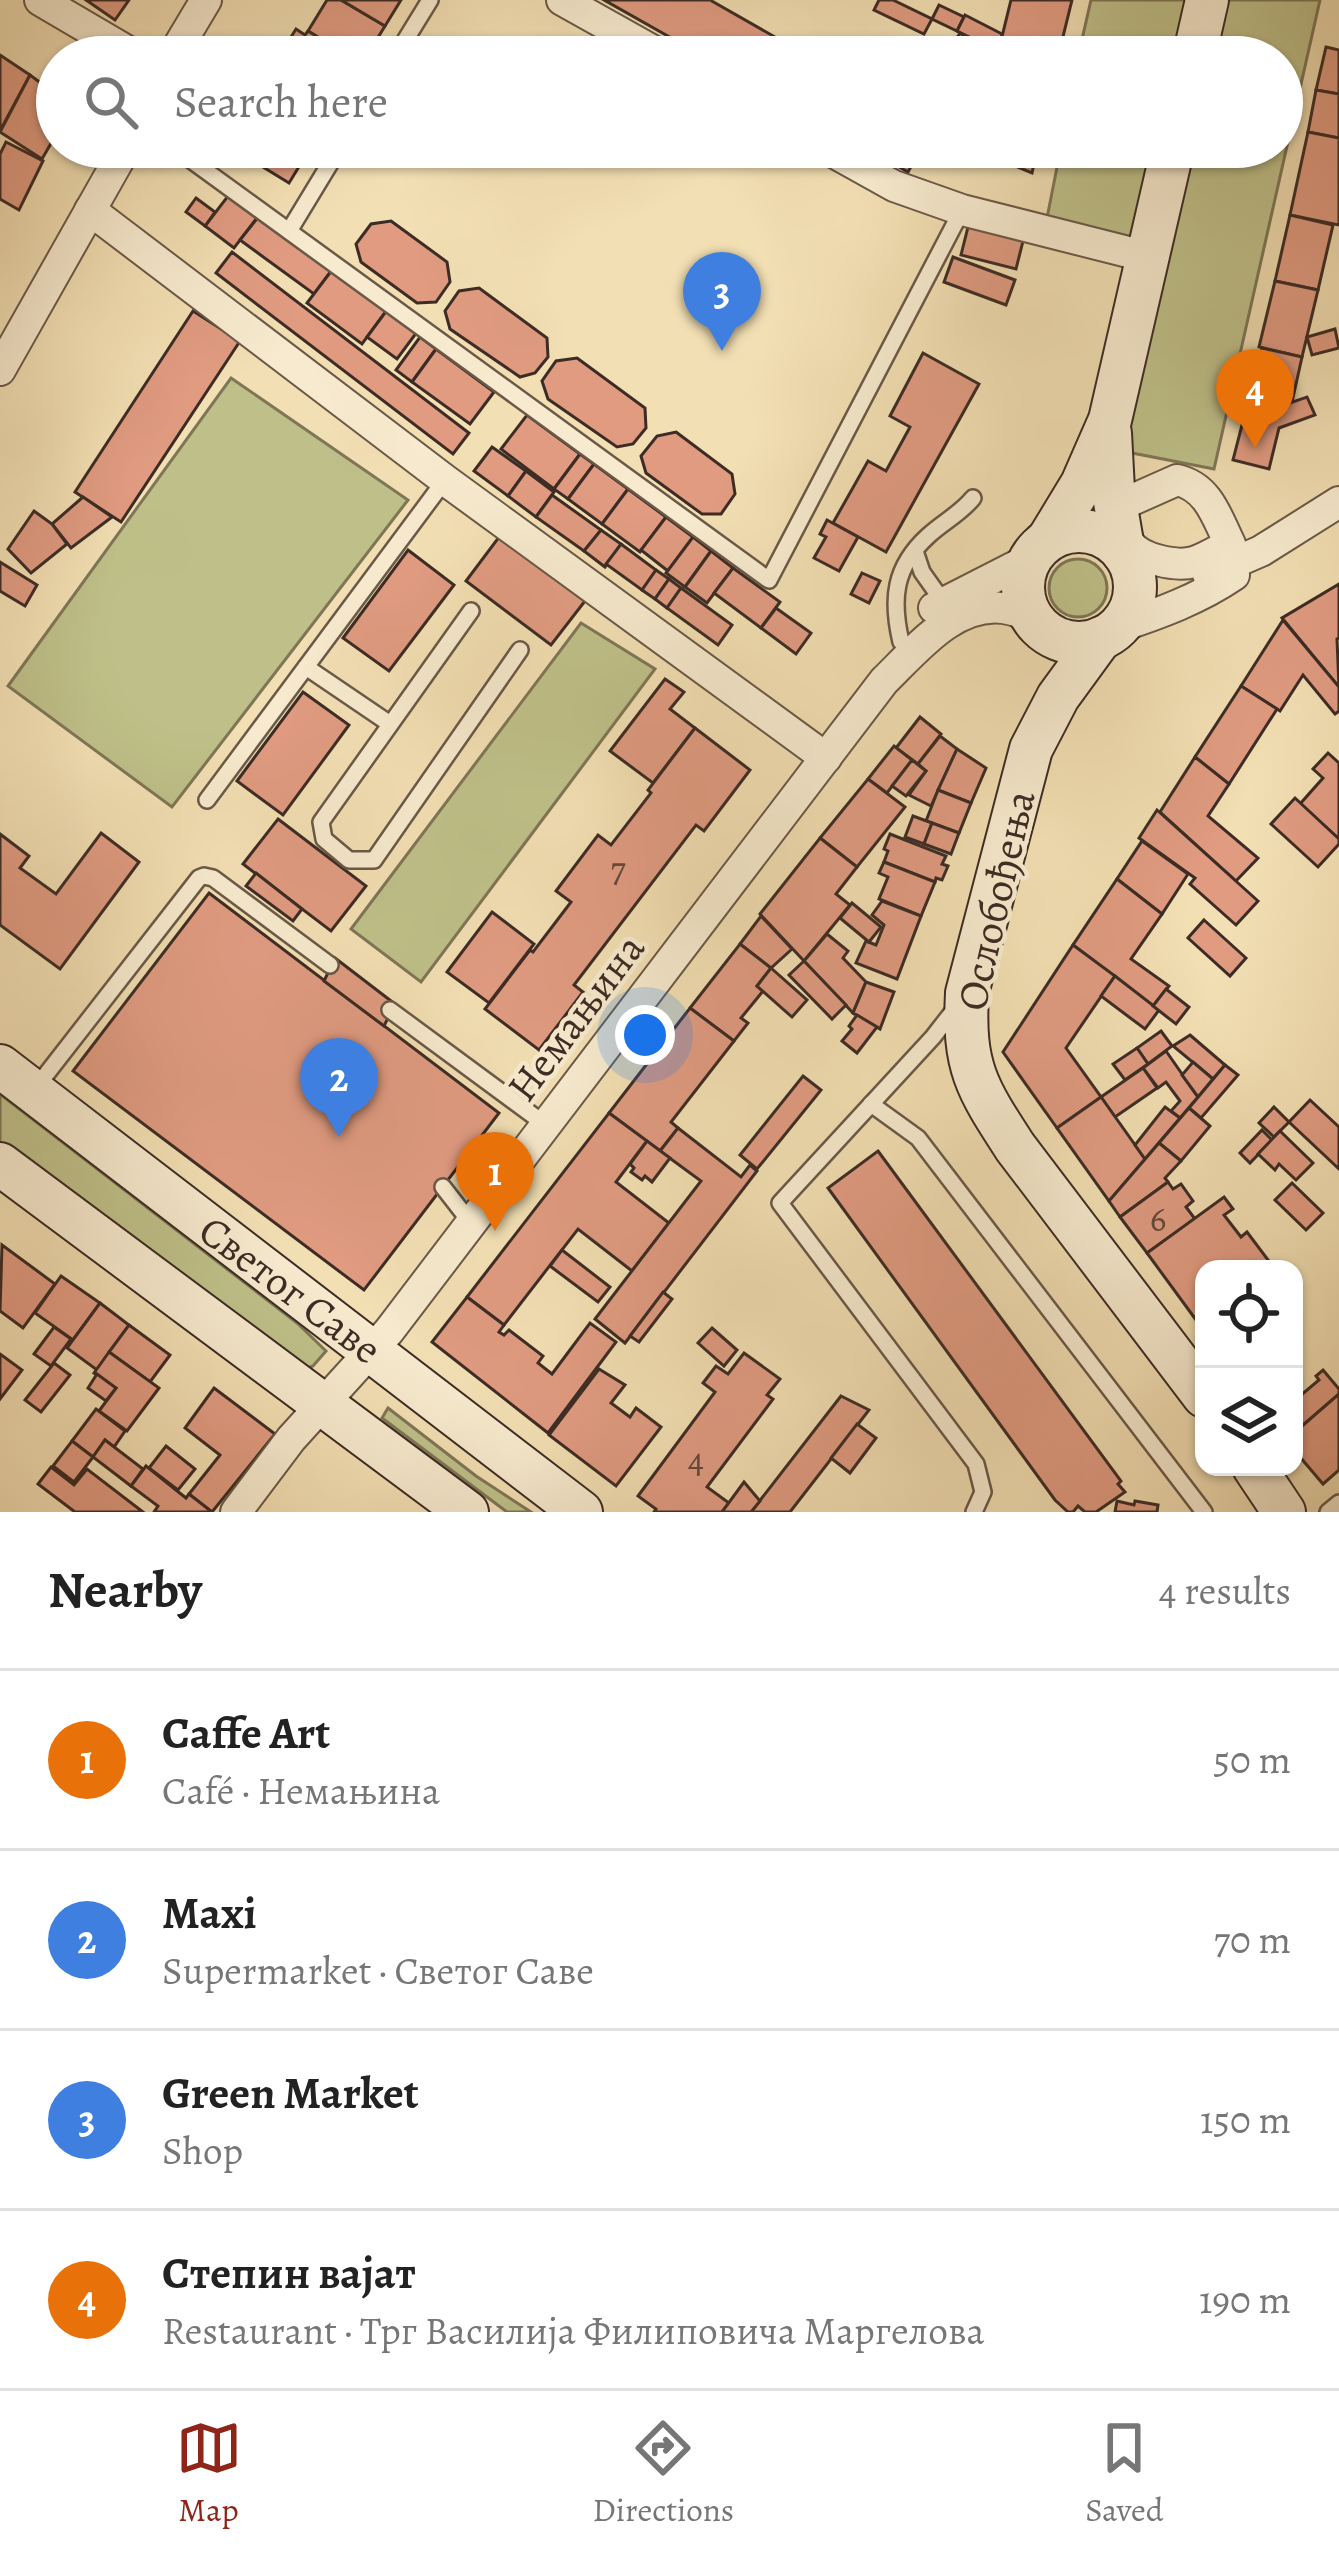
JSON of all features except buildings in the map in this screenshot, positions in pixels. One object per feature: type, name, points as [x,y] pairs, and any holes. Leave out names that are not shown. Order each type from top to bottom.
[{"type":"street","points":[[40,0],[101,36]]},
{"type":"street","points":[[185,36],[206,0]]},
{"type":"street","points":[[562,0],[626,36]]},
{"type":"street","points":[[1199,36],[1207,0]]},
{"type":"street","points":[[0,370],[114,168]]},
{"type":"street","points":[[862,168],[894,186],[962,210],[1148,256]]},
{"type":"street","points":[[1031,748],[1040,668],[1034,620],[1023,591],[1024,574],[1082,484],[1110,420],[1168,168]]},
{"type":"street","points":[[90,210],[445,480],[826,758]]},
{"type":"street","points":[[1109,632],[1129,610],[1134,591],[1113,490],[1110,420]]},
{"type":"street","points":[[884,681],[914,625],[1068,532],[1089,532],[1108,540],[1126,558],[1193,577],[1213,573],[1244,539],[1339,502]]},
{"type":"street","points":[[884,681],[940,629],[979,609],[1002,608],[1072,642],[1154,615],[1237,574],[1244,539]]},
{"type":"street","name":"Ослобођења","points":[[1109,632],[1058,697],[1031,748],[967,993],[965,1032],[970,1069],[988,1106],[1195,1384]]},
{"type":"street","name":"Немањина","points":[[236,1512],[321,1405],[372,1351],[884,681]]},
{"type":"street","name":"Светог Саве","points":[[17,1079],[581,1512]]},
{"type":"street","name":"Светог Саве","points":[[0,1164],[467,1512]]},
{"type":"street","points":[[1260,1476],[1284,1512]]},
{"type":"lane","points":[[408,36],[430,0]]},
{"type":"lane","points":[[202,168],[769,580],[962,210]]},
{"type":"lane","points":[[289,231],[327,168]]},
{"type":"lane","points":[[207,800],[445,480]]},
{"type":"lane","points":[[901,642],[894,600],[899,573],[927,537],[973,499]]},
{"type":"lane","points":[[915,551],[922,572],[944,603]]},
{"type":"lane","points":[[471,611],[321,822],[324,839],[349,860],[374,860],[520,650]]},
{"type":"lane","points":[[306,667],[389,724]]},
{"type":"lane","points":[[17,1079],[204,876],[330,965]]},
{"type":"lane","points":[[967,993],[933,1037],[780,1203],[976,1464],[983,1492],[974,1512]]},
{"type":"lane","points":[[390,1010],[546,1125]]},
{"type":"lane","points":[[871,1104],[918,1138],[1204,1512]]},
{"type":"lane","points":[[443,1187],[471,1223]]},
{"type":"lane","points":[[1328,1512],[1339,1503]]},
{"type":"green space","points":[[1091,0],[1191,0],[1183,36],[1083,36]]},
{"type":"green space","points":[[1223,0],[1320,0],[1303,75],[1303,36],[1215,36]]},
{"type":"green space","points":[[1057,168],[1152,168],[1137,238],[1047,218]]},
{"type":"green space","points":[[1183,168],[1282,168],[1214,469],[1122,451]]},
{"type":"green space","points":[[231,378],[408,500],[172,807],[8,686]]},
{"type":"green space","points":[[1078,559],[1098,568],[1107,588],[1098,608],[1078,617],[1058,608],[1049,588],[1058,568]]},
{"type":"green space","points":[[581,623],[655,669],[421,982],[351,929]]},
{"type":"green space","points":[[0,1094],[297,1323],[326,1351],[308,1368],[0,1150]]},
{"type":"green space","points":[[388,1408],[531,1512],[507,1512],[382,1418]]},
{"type":"place","name":"Green Market","points":[[722,351]]},
{"type":"place","name":"Степин вајат","points":[[1255,448]]},
{"type":"place","name":"Maxi","points":[[339,1137]]},
{"type":"place","name":"Caffe Art","points":[[495,1231]]}]
